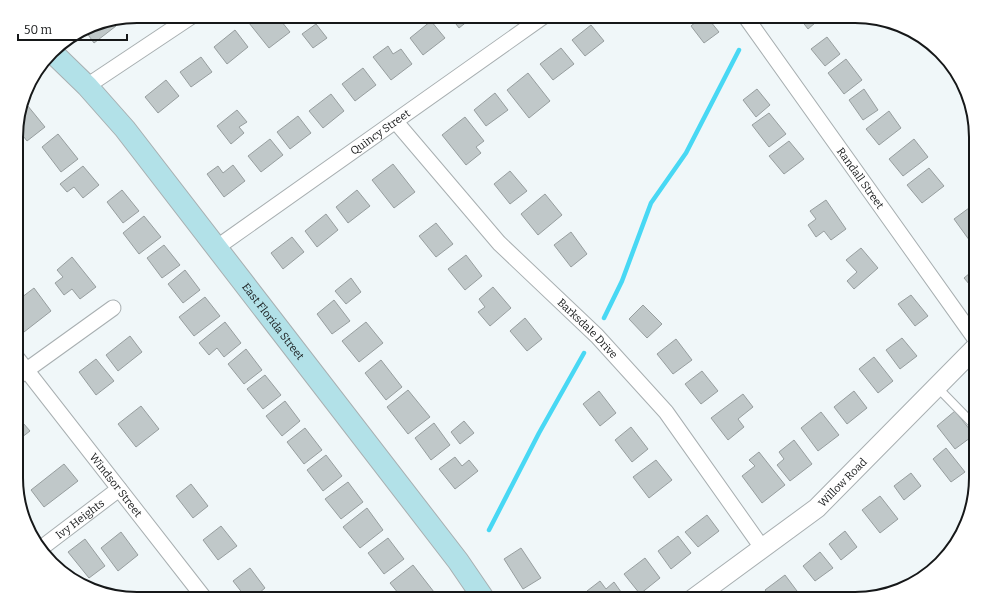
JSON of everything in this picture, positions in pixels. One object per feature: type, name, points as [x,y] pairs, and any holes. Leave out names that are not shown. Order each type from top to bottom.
[{"type":"main road","name":"East Florida Street","points":[[57,56],[87,86],[125,128],[458,561],[479,592]]},
{"type":"street","points":[[87,86],[182,23]]},
{"type":"street","name":"Quincy Street","points":[[216,248],[534,23]]},
{"type":"street","name":"Randall Street","points":[[749,23],[969,330]]},
{"type":"street","name":"Barksdale Drive","points":[[396,122],[499,243],[597,336],[666,412],[763,549]]},
{"type":"street","points":[[23,373],[113,308]]},
{"type":"street","name":"Willow Road","points":[[703,592],[817,508],[969,354]]},
{"type":"street","name":"Windsor Street","points":[[23,375],[119,489],[200,592]]},
{"type":"street","name":"Ivy Heights","points":[[45,545],[119,489]]},
{"type":"lane","points":[[936,386],[969,419]]},
{"type":"building","points":[[249,23],[283,23],[290,32],[269,48]]},
{"type":"building","points":[[429,23],[433,23],[445,38],[423,55],[410,38]]},
{"type":"building","points":[[455,23],[465,23],[459,28]]},
{"type":"building","points":[[695,23],[712,23],[719,32],[704,43],[691,26]]},
{"type":"building","points":[[803,23],[815,23],[808,29]]},
{"type":"building","points":[[316,24],[327,38],[313,48],[302,34]]},
{"type":"building","points":[[591,25],[604,41],[585,56],[572,40]]},
{"type":"building","points":[[116,26],[94,43],[88,34],[100,29]]},
{"type":"building","points":[[235,30],[248,47],[227,64],[214,47]]},
{"type":"building","points":[[827,37],[840,54],[825,66],[811,49]]},
{"type":"building","points":[[388,46],[393,54],[401,49],[412,64],[391,80],[373,57]]},
{"type":"building","points":[[561,48],[574,64],[553,80],[540,64]]},
{"type":"building","points":[[201,57],[212,72],[191,87],[180,72]]},
{"type":"building","points":[[846,59],[862,80],[844,94],[828,73]]},
{"type":"building","points":[[363,68],[376,85],[355,101],[342,84]]},
{"type":"building","points":[[528,73],[550,101],[529,118],[507,90]]},
{"type":"building","points":[[166,80],[179,96],[158,113],[145,97]]},
{"type":"building","points":[[757,89],[770,105],[756,117],[743,100]]},
{"type":"building","points":[[864,89],[878,110],[863,120],[849,100]]},
{"type":"building","points":[[495,93],[508,110],[486,126],[474,110]]},
{"type":"building","points":[[331,94],[344,111],[323,128],[309,111]]},
{"type":"building","points":[[27,105],[45,127],[27,141],[23,136]]},
{"type":"building","points":[[237,110],[247,122],[239,127],[244,133],[231,144],[217,126]]},
{"type":"building","points":[[889,111],[901,128],[879,145],[866,129]]},
{"type":"building","points":[[769,113],[786,134],[769,147],[752,125]]},
{"type":"building","points":[[298,116],[311,133],[290,149],[277,132]]},
{"type":"building","points":[[465,117],[484,141],[476,147],[481,153],[466,165],[442,135]]},
{"type":"building","points":[[58,134],[78,159],[61,172],[42,147]]},
{"type":"building","points":[[270,139],[283,155],[261,172],[248,156]]},
{"type":"building","points":[[914,139],[928,157],[903,176],[889,159]]},
{"type":"building","points":[[789,141],[804,159],[784,174],[769,156]]},
{"type":"building","points":[[393,164],[415,192],[394,208],[372,180]]},
{"type":"building","points":[[233,165],[245,181],[224,197],[207,174],[218,166],[223,173]]},
{"type":"building","points":[[83,166],[99,185],[83,198],[74,187],[67,192],[60,184]]},
{"type":"building","points":[[929,168],[944,186],[922,203],[907,185]]},
{"type":"building","points":[[510,171],[527,191],[510,204],[494,184]]},
{"type":"building","points":[[122,190],[139,211],[123,223],[107,202]]},
{"type":"building","points":[[357,190],[370,206],[348,223],[336,207]]},
{"type":"building","points":[[545,194],[562,215],[538,235],[521,214]]},
{"type":"building","points":[[826,200],[846,229],[831,240],[824,231],[816,237],[808,225],[816,219],[810,211]]},
{"type":"building","points":[[969,208],[969,240],[954,219]]},
{"type":"building","points":[[326,214],[338,230],[317,247],[305,231]]},
{"type":"building","points":[[144,216],[161,237],[139,254],[123,233]]},
{"type":"building","points":[[436,223],[453,244],[436,257],[419,236]]},
{"type":"building","points":[[571,232],[587,254],[571,267],[554,245]]},
{"type":"building","points":[[292,237],[304,252],[283,269],[271,253]]},
{"type":"building","points":[[164,245],[180,265],[162,278],[147,258]]},
{"type":"building","points":[[861,248],[878,268],[854,289],[847,281],[857,272],[846,260]]},
{"type":"building","points":[[466,255],[482,276],[465,290],[448,269]]},
{"type":"building","points":[[72,257],[96,287],[80,299],[72,289],[64,295],[55,283],[63,277],[57,270]]},
{"type":"building","points":[[185,270],[200,290],[183,303],[168,284]]},
{"type":"building","points":[[969,274],[969,284],[964,278]]},
{"type":"building","points":[[351,278],[361,292],[346,304],[335,291]]},
{"type":"building","points":[[493,287],[511,308],[490,326],[478,312],[485,307],[479,299]]},
{"type":"building","points":[[34,288],[51,311],[24,332],[23,331],[23,296]]},
{"type":"building","points":[[911,295],[928,316],[915,326],[898,304]]},
{"type":"building","points":[[205,297],[220,316],[194,336],[179,317]]},
{"type":"building","points":[[334,300],[350,321],[332,334],[317,314]]},
{"type":"building","points":[[643,305],[662,324],[647,338],[629,319]]},
{"type":"building","points":[[525,318],[542,339],[527,351],[510,331]]},
{"type":"building","points":[[225,322],[241,343],[224,357],[217,348],[209,355],[199,343]]},
{"type":"building","points":[[366,322],[383,343],[359,362],[342,341]]},
{"type":"building","points":[[130,336],[142,352],[118,371],[106,355]]},
{"type":"building","points":[[902,338],[917,356],[900,369],[886,350]]},
{"type":"building","points":[[676,339],[692,360],[673,374],[657,354]]},
{"type":"building","points":[[246,349],[262,370],[244,384],[228,364]]},
{"type":"building","points":[[874,357],[893,381],[878,393],[859,369]]},
{"type":"building","points":[[96,359],[114,381],[96,395],[79,372]]},
{"type":"building","points":[[381,360],[402,387],[386,400],[365,373]]},
{"type":"building","points":[[702,371],[718,391],[701,404],[685,384]]},
{"type":"building","points":[[265,375],[281,395],[263,409],[247,389]]},
{"type":"building","points":[[408,390],[430,417],[408,434],[387,407]]},
{"type":"building","points":[[599,391],[616,413],[600,426],[583,404]]},
{"type":"building","points":[[854,391],[867,408],[847,424],[834,407]]},
{"type":"building","points":[[743,394],[753,407],[738,419],[744,427],[728,440],[711,418]]},
{"type":"building","points":[[285,401],[300,421],[282,436],[266,416]]},
{"type":"building","points":[[141,406],[159,429],[136,447],[118,424]]},
{"type":"building","points":[[955,411],[969,429],[969,439],[955,449],[937,426]]},
{"type":"building","points":[[821,412],[839,435],[818,451],[801,428]]},
{"type":"building","points":[[464,421],[474,433],[460,444],[451,432]]},
{"type":"building","points":[[23,423],[30,431],[23,436]]},
{"type":"building","points":[[434,423],[450,445],[431,460],[415,438]]},
{"type":"building","points":[[631,427],[648,449],[632,462],[615,440]]},
{"type":"building","points":[[305,428],[322,450],[304,464],[287,442]]},
{"type":"building","points":[[794,440],[812,464],[790,481],[777,465],[784,459],[779,452]]},
{"type":"building","points":[[946,448],[965,472],[951,482],[933,459]]},
{"type":"building","points":[[759,452],[785,485],[762,503],[742,476],[755,466],[749,460]]},
{"type":"building","points":[[326,455],[342,476],[323,491],[307,470]]},
{"type":"building","points":[[455,457],[462,466],[469,460],[478,471],[455,489],[439,469]]},
{"type":"building","points":[[656,460],[672,480],[649,498],[633,477]]},
{"type":"building","points":[[64,464],[78,481],[44,507],[31,490]]},
{"type":"building","points":[[911,473],[921,486],[904,500],[894,486]]},
{"type":"building","points":[[348,482],[363,502],[341,519],[325,499]]},
{"type":"building","points":[[191,484],[208,506],[193,518],[176,496]]},
{"type":"building","points":[[880,496],[898,519],[880,533],[862,510]]},
{"type":"building","points":[[367,508],[383,530],[360,548],[343,527]]},
{"type":"building","points":[[707,515],[719,531],[698,547],[685,532]]},
{"type":"building","points":[[221,526],[237,546],[218,560],[203,540]]},
{"type":"building","points":[[845,531],[857,547],[841,560],[829,544]]},
{"type":"building","points":[[121,532],[138,555],[118,571],[101,548]]},
{"type":"building","points":[[678,536],[691,553],[671,569],[658,551]]},
{"type":"building","points":[[388,538],[404,559],[384,574],[368,553]]},
{"type":"building","points":[[85,539],[105,566],[89,578],[68,552]]},
{"type":"building","points":[[521,548],[541,578],[523,589],[504,559]]},
{"type":"building","points":[[820,552],[833,568],[815,581],[803,566]]},
{"type":"building","points":[[645,558],[660,578],[642,592],[638,592],[624,574]]},
{"type":"building","points":[[413,565],[434,592],[397,592],[390,583]]},
{"type":"building","points":[[250,568],[265,588],[260,592],[242,592],[233,581]]},
{"type":"building","points":[[785,575],[798,592],[767,592],[765,590]]},
{"type":"building","points":[[600,581],[606,589],[614,582],[621,592],[588,592],[587,591]]},
{"type":"waterway","points":[[604,318],[622,281],[651,203],[686,153],[739,50]]},
{"type":"waterway","points":[[489,530],[539,433],[584,353]]}]
